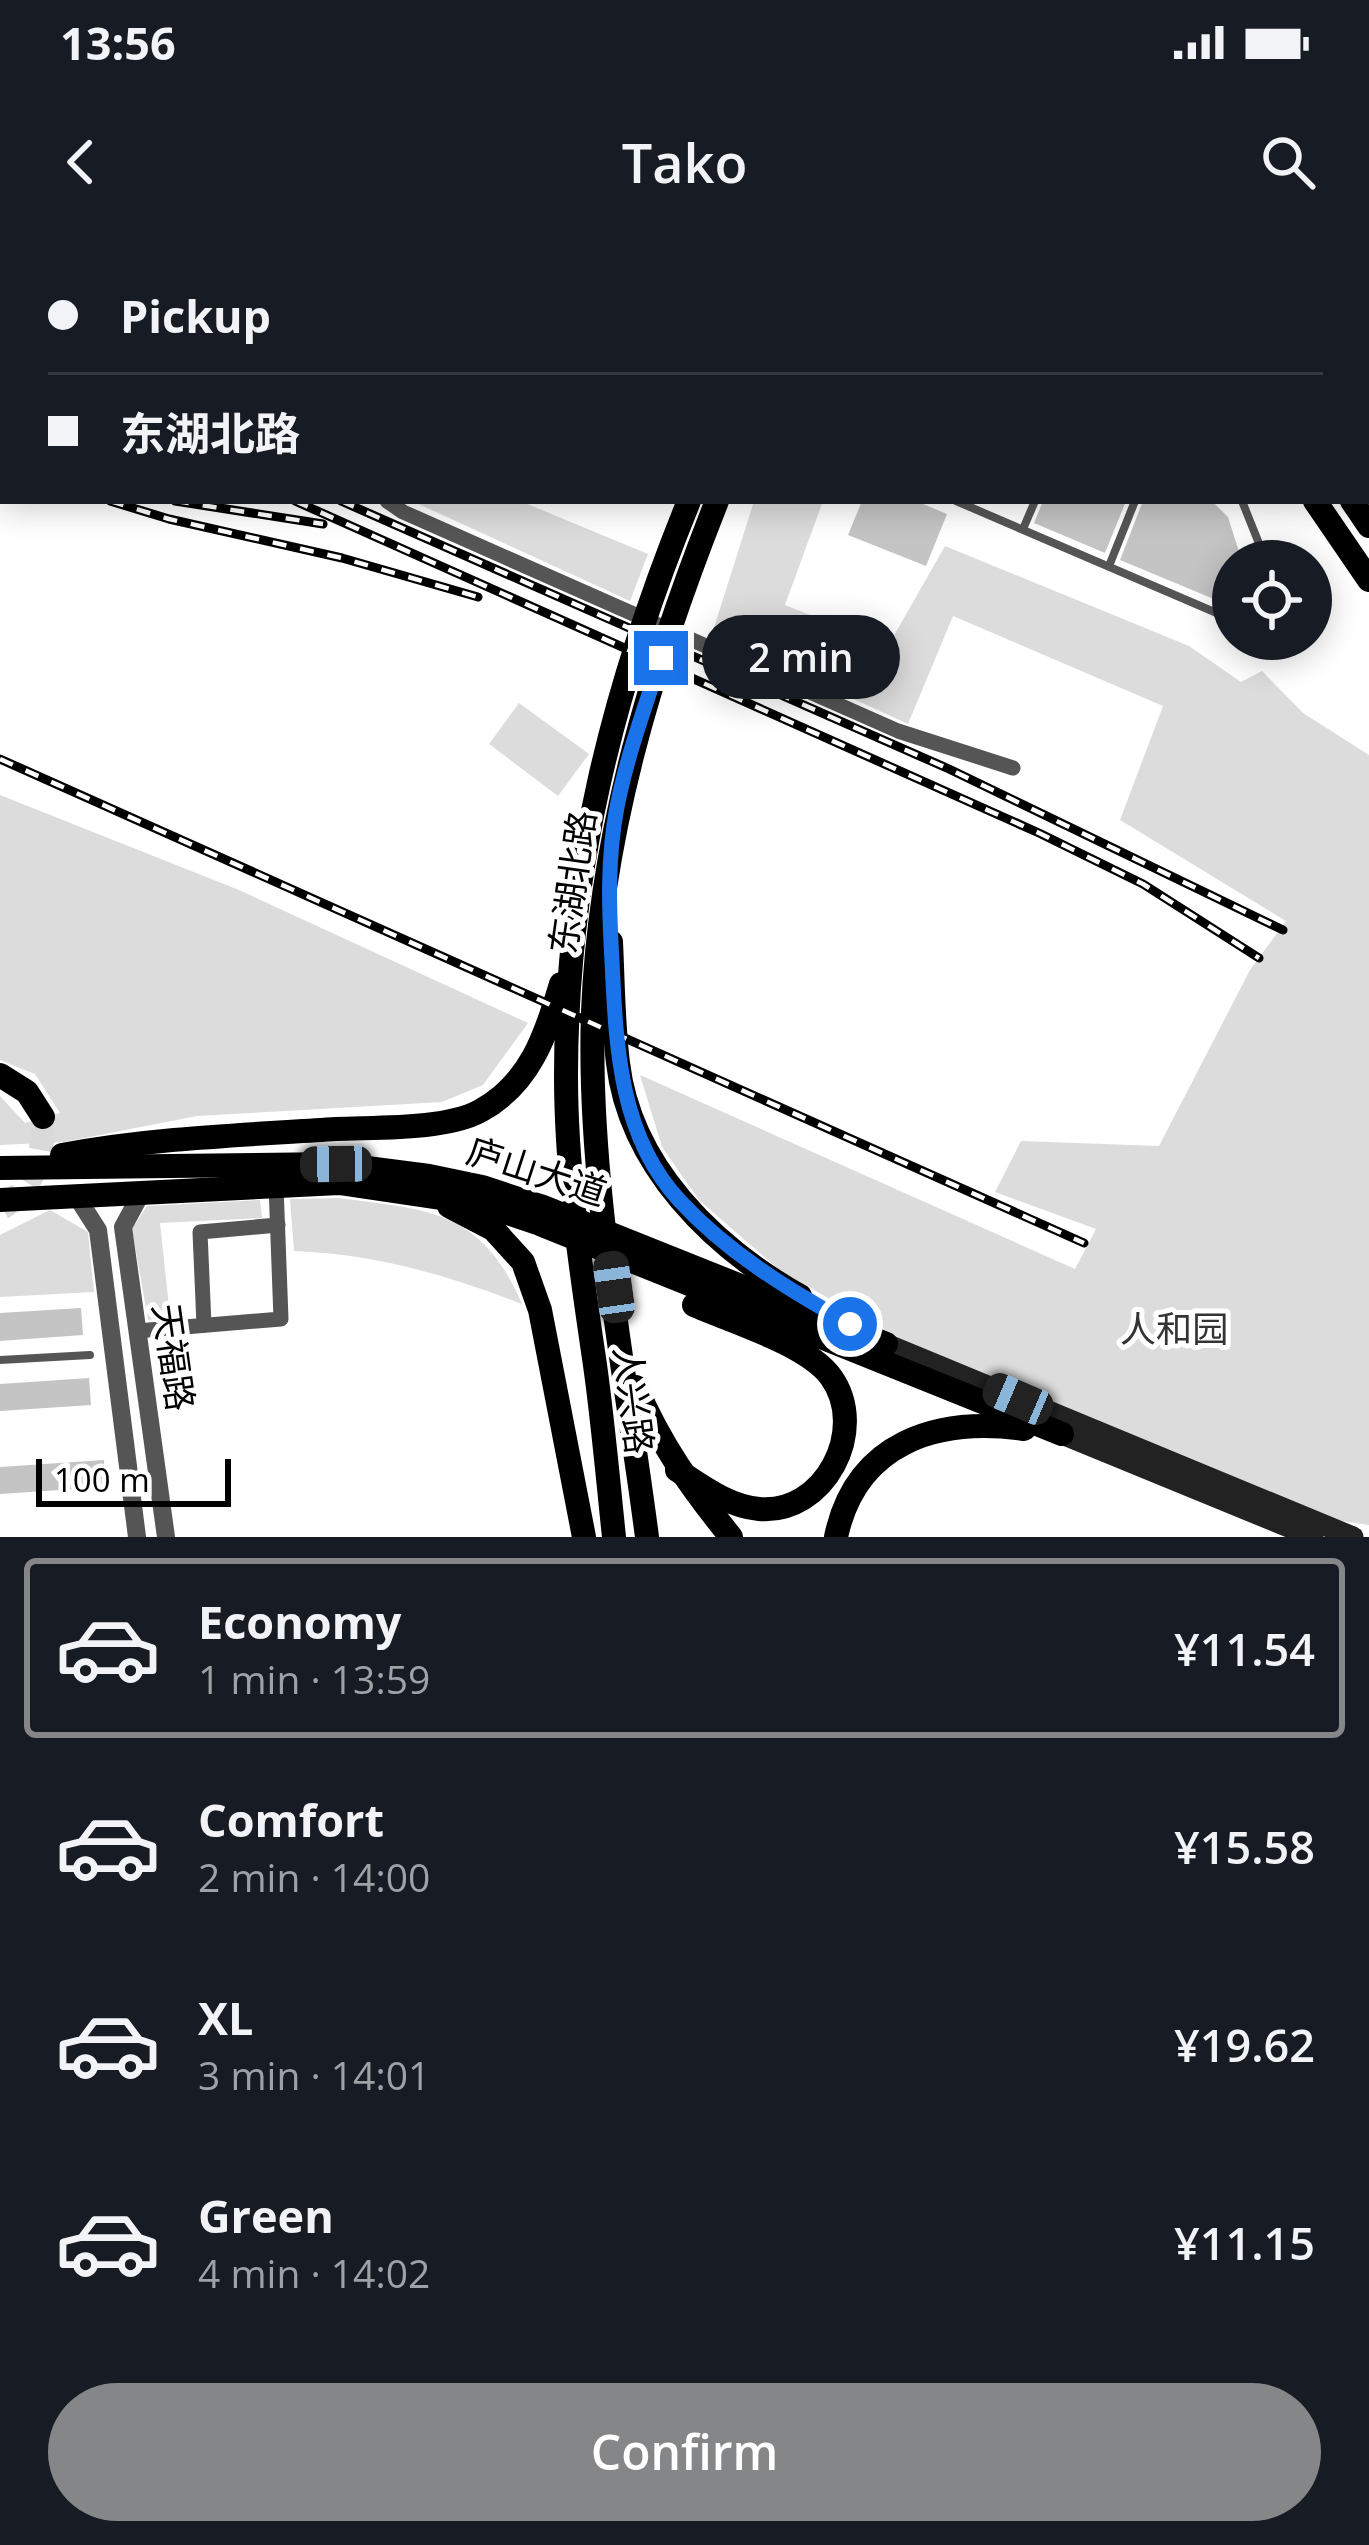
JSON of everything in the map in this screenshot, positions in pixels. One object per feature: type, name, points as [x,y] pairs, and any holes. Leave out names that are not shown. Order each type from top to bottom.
[{"type":"main road","name":"东湖北路","points":[[579,1271],[566,1077],[575,936],[591,806],[624,675],[688,504]]},
{"type":"main road","name":"东湖北路","points":[[614,1287],[600,1186],[593,1017],[608,874],[617,806],[638,727],[716,504]]},
{"type":"main road","points":[[1318,504],[1369,580]]},
{"type":"main road","points":[[608,874],[618,1066],[631,1117],[656,1167],[678,1200],[778,1283],[886,1344]]},
{"type":"main road","points":[[0,1167],[118,1145],[424,1124],[478,1113],[514,1086],[544,1044],[575,936]]},
{"type":"main road","points":[[0,1075],[27,1092],[43,1117]]},
{"type":"main road","name":"庐山大道","points":[[0,1167],[336,1164],[482,1186],[886,1344],[1320,1532]]},
{"type":"main road","name":"庐山大道","points":[[0,1200],[339,1183],[500,1210],[1062,1435],[1320,1532],[1352,1537]]},
{"type":"main road","points":[[425,1194],[493,1229],[523,1262],[540,1310],[584,1537]]},
{"type":"main road","points":[[638,1267],[684,1301],[807,1355],[832,1378],[842,1404],[843,1440],[832,1470],[817,1491],[790,1506],[760,1509],[721,1499],[677,1470]]},
{"type":"main road","name":"人兴路","points":[[579,1271],[595,1364],[614,1537]]},
{"type":"main road","name":"人兴路","points":[[614,1287],[647,1537]]},
{"type":"main road","points":[[624,1357],[653,1428],[677,1470],[730,1537]]},
{"type":"main road","points":[[836,1537],[846,1502],[866,1471],[898,1444],[935,1430],[992,1424],[1062,1435]]},
{"type":"main road","points":[[1320,1532],[1369,1532]]},
{"type":"street","points":[[391,504],[898,731],[1013,768]]},
{"type":"street","points":[[137,1331],[281,1319],[276,1185]]},
{"type":"street","name":"天福路","points":[[143,1190],[123,1228],[166,1537]]},
{"type":"street","name":"天福路","points":[[75,1194],[98,1230],[137,1537]]},
{"type":"street","points":[[204,1325],[200,1232],[278,1226]]},
{"type":"lane","points":[[963,504],[1212,611]]},
{"type":"lane","points":[[1023,530],[1034,504]]},
{"type":"lane","points":[[1109,566],[1135,504]]},
{"type":"lane","points":[[1243,504],[1258,540]]},
{"type":"lane","points":[[0,1360],[90,1355]]},
{"type":"green space","points":[[419,504],[527,504],[648,554],[630,601]]},
{"type":"green space","name":"人和园","points":[[753,504],[822,504],[785,605],[888,646],[945,546],[1189,646],[1241,682],[1262,671],[1303,713],[1369,755],[1369,1525],[1327,1519],[890,1334],[778,1269],[699,1200],[662,1147],[640,1075],[1075,1269],[1096,1229],[995,1192],[1021,1141],[1159,1146],[1250,970],[1286,921],[1120,820],[1163,706],[953,616],[908,724],[712,634]]},
{"type":"green space","points":[[519,703],[589,754],[558,796],[489,744]]},
{"type":"green space","points":[[0,795],[239,890],[528,1023],[483,1085],[442,1102],[197,1116],[64,1142],[0,1145],[0,1096],[25,1123],[60,1113],[35,1074],[0,1060]]},
{"type":"green space","points":[[338,1198],[426,1212],[470,1232],[489,1249],[522,1304],[410,1268],[353,1256],[294,1251],[290,1199]]},
{"type":"green space","points":[[260,1200],[262,1218],[160,1223],[170,1316],[148,1320],[132,1229],[147,1206]]},
{"type":"green space","points":[[50,1210],[88,1232],[94,1292],[0,1297],[0,1235]]},
{"type":"building","points":[[861,504],[923,504],[947,514],[926,566],[848,535]]},
{"type":"building","points":[[1042,504],[1125,504],[1105,553],[1034,523]]},
{"type":"building","points":[[1142,504],[1215,504],[1228,517],[1235,540],[1212,540],[1212,598],[1120,560]]},
{"type":"building","points":[[81,1308],[83,1335],[0,1341],[0,1313]]},
{"type":"building","points":[[89,1378],[91,1405],[0,1411],[0,1384]]},
{"type":"building","points":[[104,1460],[105,1487],[0,1494],[0,1467]]},
{"type":"tunnel","points":[[2,1208],[22,1191],[35,1169],[43,1117]]},
{"type":"railway","points":[[120,504],[478,597]]},
{"type":"railway","points":[[194,504],[323,524]]},
{"type":"railway","points":[[302,504],[1039,833],[1143,884],[1259,958]]},
{"type":"railway","points":[[348,504],[949,769],[1283,930]]},
{"type":"railway","points":[[0,759],[1084,1243]]},
{"type":"route","points":[[661,658],[617,806],[608,874],[618,1066],[631,1117],[678,1200],[778,1283],[850,1324]]}]
